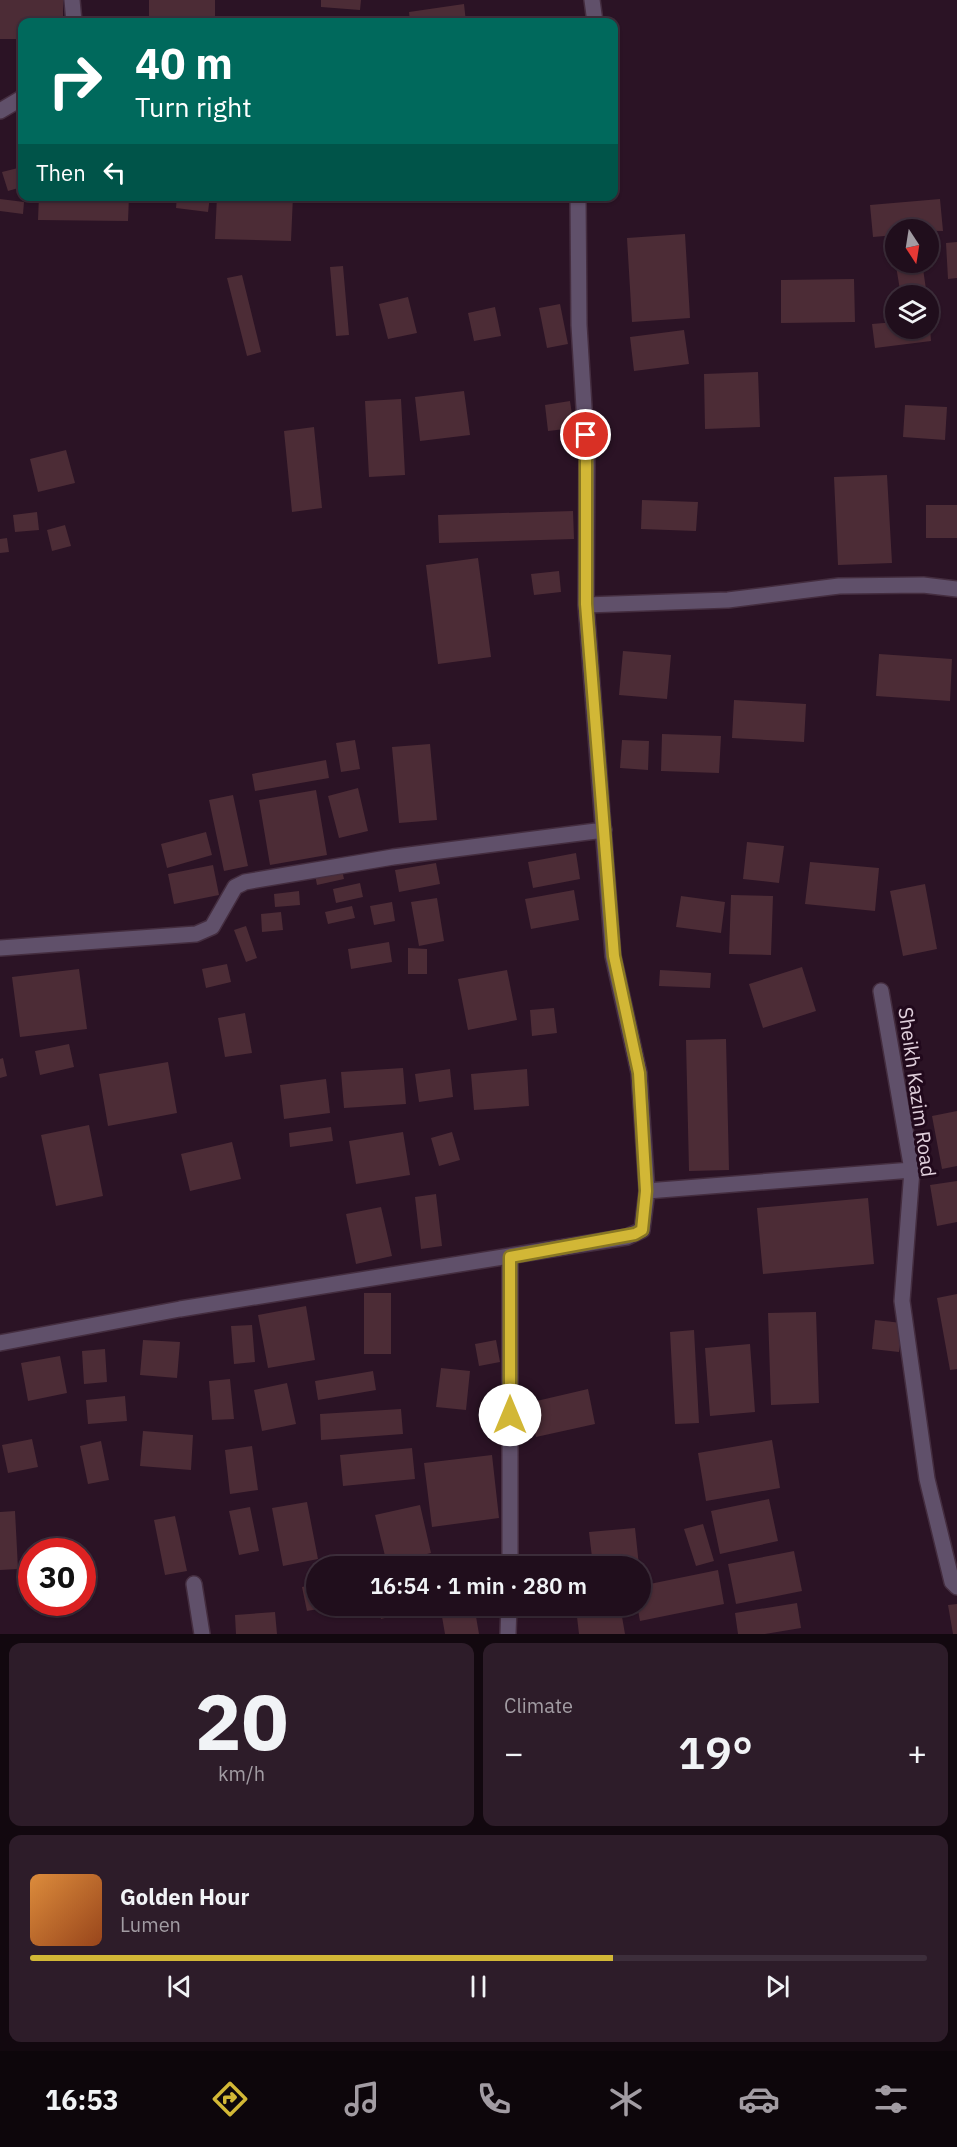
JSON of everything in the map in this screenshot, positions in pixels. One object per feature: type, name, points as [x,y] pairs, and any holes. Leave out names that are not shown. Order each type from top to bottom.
[{"type":"street","points":[[72,0],[74,18]]},
{"type":"street","points":[[592,0],[594,18]]},
{"type":"street","points":[[0,111],[18,100]]},
{"type":"street","points":[[0,1343],[180,1309],[510,1257],[635,1234],[642,1230],[646,1191],[639,1073],[614,956],[586,604],[587,457],[579,326],[578,201]]},
{"type":"street","points":[[586,604],[728,600],[839,586],[923,585],[957,589]]},
{"type":"street","points":[[0,948],[196,934],[212,927],[235,887],[245,882],[393,856],[604,830]]},
{"type":"street","name":"Sheikh Kazim Road","points":[[881,991],[912,1170],[902,1301],[927,1479],[952,1582],[957,1587]]},
{"type":"street","points":[[646,1191],[912,1170]]},
{"type":"street","points":[[510,1257],[510,1556]]},
{"type":"street","points":[[194,1584],[202,1634]]},
{"type":"street","points":[[508,1634],[509,1616]]},
{"type":"building","points":[[0,0],[63,0],[63,18],[18,18],[18,39],[0,39]]},
{"type":"building","points":[[149,0],[215,0],[215,18],[149,18]]},
{"type":"building","points":[[321,0],[361,0],[360,10],[321,7]]},
{"type":"building","points":[[464,4],[466,18],[410,18],[409,12]]},
{"type":"building","points":[[18,168],[18,188],[8,191],[2,172]]},
{"type":"building","points":[[0,199],[24,202],[23,214],[0,211]]},
{"type":"building","points":[[940,199],[943,231],[939,231],[939,219],[885,219],[885,236],[873,237],[870,205]]},
{"type":"building","points":[[39,201],[129,201],[128,221],[38,220]]},
{"type":"building","points":[[177,201],[209,201],[208,212],[176,208]]},
{"type":"building","points":[[217,201],[293,201],[291,241],[215,239]]},
{"type":"building","points":[[685,234],[690,318],[632,322],[627,238]]},
{"type":"building","points":[[957,242],[957,278],[948,279],[946,243]]},
{"type":"building","points":[[343,266],[349,335],[336,336],[330,267]]},
{"type":"building","points":[[897,273],[924,273],[925,285],[899,285]]},
{"type":"building","points":[[242,275],[261,352],[247,356],[227,278]]},
{"type":"building","points":[[854,279],[855,322],[781,323],[781,280]]},
{"type":"building","points":[[408,297],[417,333],[388,339],[379,304]]},
{"type":"building","points":[[560,304],[568,344],[547,348],[539,308]]},
{"type":"building","points":[[495,307],[501,336],[474,341],[468,313]]},
{"type":"building","points":[[885,323],[885,339],[931,339],[931,341],[875,348],[872,324]]},
{"type":"building","points":[[684,330],[689,364],[634,371],[630,337]]},
{"type":"building","points":[[758,372],[760,427],[705,429],[704,374]]},
{"type":"building","points":[[464,391],[470,435],[420,441],[415,397]]},
{"type":"building","points":[[401,399],[405,475],[369,477],[365,401]]},
{"type":"building","points":[[570,401],[574,428],[548,431],[545,405]]},
{"type":"building","points":[[905,405],[947,407],[945,440],[903,437]]},
{"type":"building","points":[[314,427],[322,508],[292,512],[284,431]]},
{"type":"building","points":[[66,450],[75,483],[38,492],[30,459]]},
{"type":"building","points":[[887,475],[892,563],[838,565],[834,477]]},
{"type":"building","points":[[642,500],[698,502],[696,531],[641,529]]},
{"type":"building","points":[[926,505],[957,505],[957,538],[926,538]]},
{"type":"building","points":[[573,511],[574,539],[439,543],[438,515]]},
{"type":"building","points":[[37,512],[39,530],[15,532],[13,515]]},
{"type":"building","points":[[65,525],[71,546],[52,551],[47,530]]},
{"type":"building","points":[[7,538],[9,552],[0,553],[0,539]]},
{"type":"building","points":[[478,558],[491,657],[438,664],[426,565]]},
{"type":"building","points":[[559,571],[561,592],[534,595],[531,574]]},
{"type":"building","points":[[623,651],[671,655],[667,699],[619,695]]},
{"type":"building","points":[[879,654],[952,659],[950,701],[876,696]]},
{"type":"building","points":[[734,700],[806,704],[804,742],[732,738]]},
{"type":"building","points":[[662,734],[721,736],[719,773],[661,771]]},
{"type":"building","points":[[355,740],[360,769],[341,772],[336,743]]},
{"type":"building","points":[[622,740],[649,741],[648,770],[620,768]]},
{"type":"building","points":[[430,744],[437,820],[399,823],[392,747]]},
{"type":"building","points":[[326,760],[329,778],[255,791],[252,774]]},
{"type":"building","points":[[358,788],[368,831],[339,838],[328,796]]},
{"type":"building","points":[[316,790],[327,855],[270,865],[259,800]]},
{"type":"building","points":[[233,795],[248,866],[224,871],[209,800]]},
{"type":"building","points":[[206,832],[212,855],[167,868],[161,844]]},
{"type":"building","points":[[747,842],[784,846],[779,883],[743,879]]},
{"type":"building","points":[[576,853],[580,879],[533,888],[528,862]]},
{"type":"building","points":[[810,862],[879,868],[875,911],[805,904]]},
{"type":"building","points":[[436,863],[440,884],[399,892],[395,870]]},
{"type":"building","points":[[213,865],[219,895],[174,904],[168,874]]},
{"type":"building","points":[[342,870],[344,879],[317,885],[315,875]]},
{"type":"building","points":[[360,883],[363,897],[336,903],[333,889]]},
{"type":"building","points":[[925,884],[937,949],[903,956],[890,891]]},
{"type":"building","points":[[574,890],[579,920],[531,929],[525,899]]},
{"type":"building","points":[[299,891],[300,905],[275,907],[274,894]]},
{"type":"building","points":[[731,895],[773,896],[771,955],[729,954]]},
{"type":"building","points":[[681,896],[725,902],[721,933],[676,927]]},
{"type":"building","points":[[437,898],[444,941],[419,946],[411,902]]},
{"type":"building","points":[[392,902],[395,921],[374,925],[370,906]]},
{"type":"building","points":[[352,906],[355,918],[328,924],[325,912]]},
{"type":"building","points":[[281,912],[283,930],[262,932],[261,914]]},
{"type":"building","points":[[246,926],[257,958],[246,962],[234,930]]},
{"type":"building","points":[[389,942],[392,962],[351,969],[348,949]]},
{"type":"building","points":[[408,948],[427,949],[427,974],[408,974]]},
{"type":"building","points":[[227,964],[231,982],[206,988],[202,969]]},
{"type":"building","points":[[802,967],[816,1011],[763,1028],[749,984]]},
{"type":"building","points":[[79,969],[87,1029],[20,1037],[12,977]]},
{"type":"building","points":[[507,970],[517,1020],[468,1030],[458,979]]},
{"type":"building","points":[[660,970],[711,973],[710,988],[659,986]]},
{"type":"building","points":[[554,1008],[557,1033],[532,1036],[530,1010]]},
{"type":"building","points":[[245,1013],[252,1053],[225,1057],[218,1018]]},
{"type":"building","points":[[726,1039],[729,1170],[689,1171],[686,1040]]},
{"type":"building","points":[[69,1044],[74,1067],[40,1075],[35,1051]]},
{"type":"building","points":[[3,1058],[7,1076],[0,1078],[0,1059]]},
{"type":"building","points":[[168,1062],[177,1113],[108,1126],[99,1074]]},
{"type":"building","points":[[403,1068],[406,1104],[344,1108],[341,1072]]},
{"type":"building","points":[[450,1069],[453,1097],[419,1102],[415,1074]]},
{"type":"building","points":[[527,1069],[529,1106],[474,1110],[471,1074]]},
{"type":"building","points":[[326,1079],[330,1113],[284,1119],[280,1085]]},
{"type":"building","points":[[957,1111],[957,1166],[942,1169],[932,1116]]},
{"type":"building","points":[[89,1125],[103,1196],[56,1206],[41,1135]]},
{"type":"building","points":[[331,1127],[333,1141],[290,1147],[289,1133]]},
{"type":"building","points":[[403,1132],[410,1175],[356,1184],[349,1141]]},
{"type":"building","points":[[452,1132],[460,1160],[439,1166],[431,1138]]},
{"type":"building","points":[[232,1142],[241,1179],[190,1191],[181,1154]]},
{"type":"building","points":[[957,1181],[957,1222],[937,1226],[930,1185]]},
{"type":"building","points":[[436,1194],[442,1246],[421,1249],[415,1197]]},
{"type":"building","points":[[868,1198],[874,1264],[763,1274],[757,1208]]},
{"type":"building","points":[[381,1207],[392,1256],[356,1264],[346,1214]]},
{"type":"building","points":[[364,1293],[391,1293],[391,1354],[364,1354]]},
{"type":"building","points":[[957,1294],[957,1369],[950,1370],[937,1298]]},
{"type":"building","points":[[306,1306],[315,1360],[268,1368],[258,1315]]},
{"type":"building","points":[[816,1312],[819,1403],[771,1405],[768,1313]]},
{"type":"building","points":[[875,1320],[902,1323],[899,1352],[872,1349]]},
{"type":"building","points":[[252,1325],[255,1362],[234,1364],[231,1326]]},
{"type":"building","points":[[694,1330],[699,1423],[675,1424],[670,1332]]},
{"type":"building","points":[[143,1340],[180,1342],[177,1378],[140,1375]]},
{"type":"building","points":[[496,1340],[500,1362],[479,1366],[475,1344]]},
{"type":"building","points":[[750,1344],[755,1412],[710,1416],[705,1348]]},
{"type":"building","points":[[105,1349],[107,1382],[84,1384],[82,1351]]},
{"type":"building","points":[[60,1356],[67,1393],[28,1401],[21,1363]]},
{"type":"building","points":[[441,1368],[470,1371],[466,1410],[436,1407]]},
{"type":"building","points":[[373,1371],[376,1390],[318,1400],[315,1381]]},
{"type":"building","points":[[230,1379],[234,1419],[212,1420],[209,1381]]},
{"type":"building","points":[[287,1383],[296,1424],[262,1431],[254,1390]]},
{"type":"building","points":[[588,1389],[595,1424],[536,1437],[528,1403]]},
{"type":"building","points":[[125,1396],[127,1421],[88,1424],[86,1400]]},
{"type":"building","points":[[401,1409],[403,1434],[321,1440],[320,1414]]},
{"type":"building","points":[[143,1431],[193,1435],[191,1470],[140,1466]]},
{"type":"building","points":[[32,1439],[38,1467],[8,1473],[2,1445]]},
{"type":"building","points":[[772,1440],[780,1488],[706,1501],[698,1453]]},
{"type":"building","points":[[101,1441],[109,1480],[88,1484],[80,1446]]},
{"type":"building","points":[[252,1446],[258,1490],[230,1494],[225,1450]]},
{"type":"building","points":[[412,1448],[415,1479],[343,1486],[340,1455]]},
{"type":"building","points":[[492,1455],[499,1518],[432,1527],[424,1463]]},
{"type":"building","points":[[769,1499],[778,1541],[720,1554],[711,1511]]},
{"type":"building","points":[[307,1502],[317,1556],[306,1556],[306,1561],[283,1566],[272,1508]]},
{"type":"building","points":[[420,1505],[431,1553],[419,1556],[385,1556],[375,1515]]},
{"type":"building","points":[[250,1507],[259,1551],[239,1555],[229,1511]]},
{"type":"building","points":[[15,1511],[18,1569],[0,1570],[0,1512]]},
{"type":"building","points":[[175,1516],[187,1571],[165,1575],[154,1520]]},
{"type":"building","points":[[703,1524],[714,1561],[696,1566],[684,1529]]},
{"type":"building","points":[[635,1528],[638,1556],[592,1556],[589,1532]]},
{"type":"building","points":[[794,1551],[802,1591],[736,1604],[728,1564]]},
{"type":"building","points":[[718,1570],[724,1604],[640,1621],[639,1616],[651,1616],[651,1584]]},
{"type":"building","points":[[306,1586],[306,1606],[302,1587]]},
{"type":"building","points":[[797,1603],[801,1628],[765,1634],[738,1634],[735,1613]]},
{"type":"building","points":[[957,1604],[957,1634],[953,1634],[948,1605]]},
{"type":"building","points":[[275,1612],[277,1634],[236,1634],[235,1615]]},
{"type":"building","points":[[442,1616],[476,1616],[479,1634],[445,1634]]},
{"type":"building","points":[[622,1616],[625,1634],[579,1634],[577,1617]]},
{"type":"route","points":[[510,1415],[510,1257],[635,1234],[642,1230],[646,1191],[639,1073],[614,956],[586,604],[586,435]]}]
